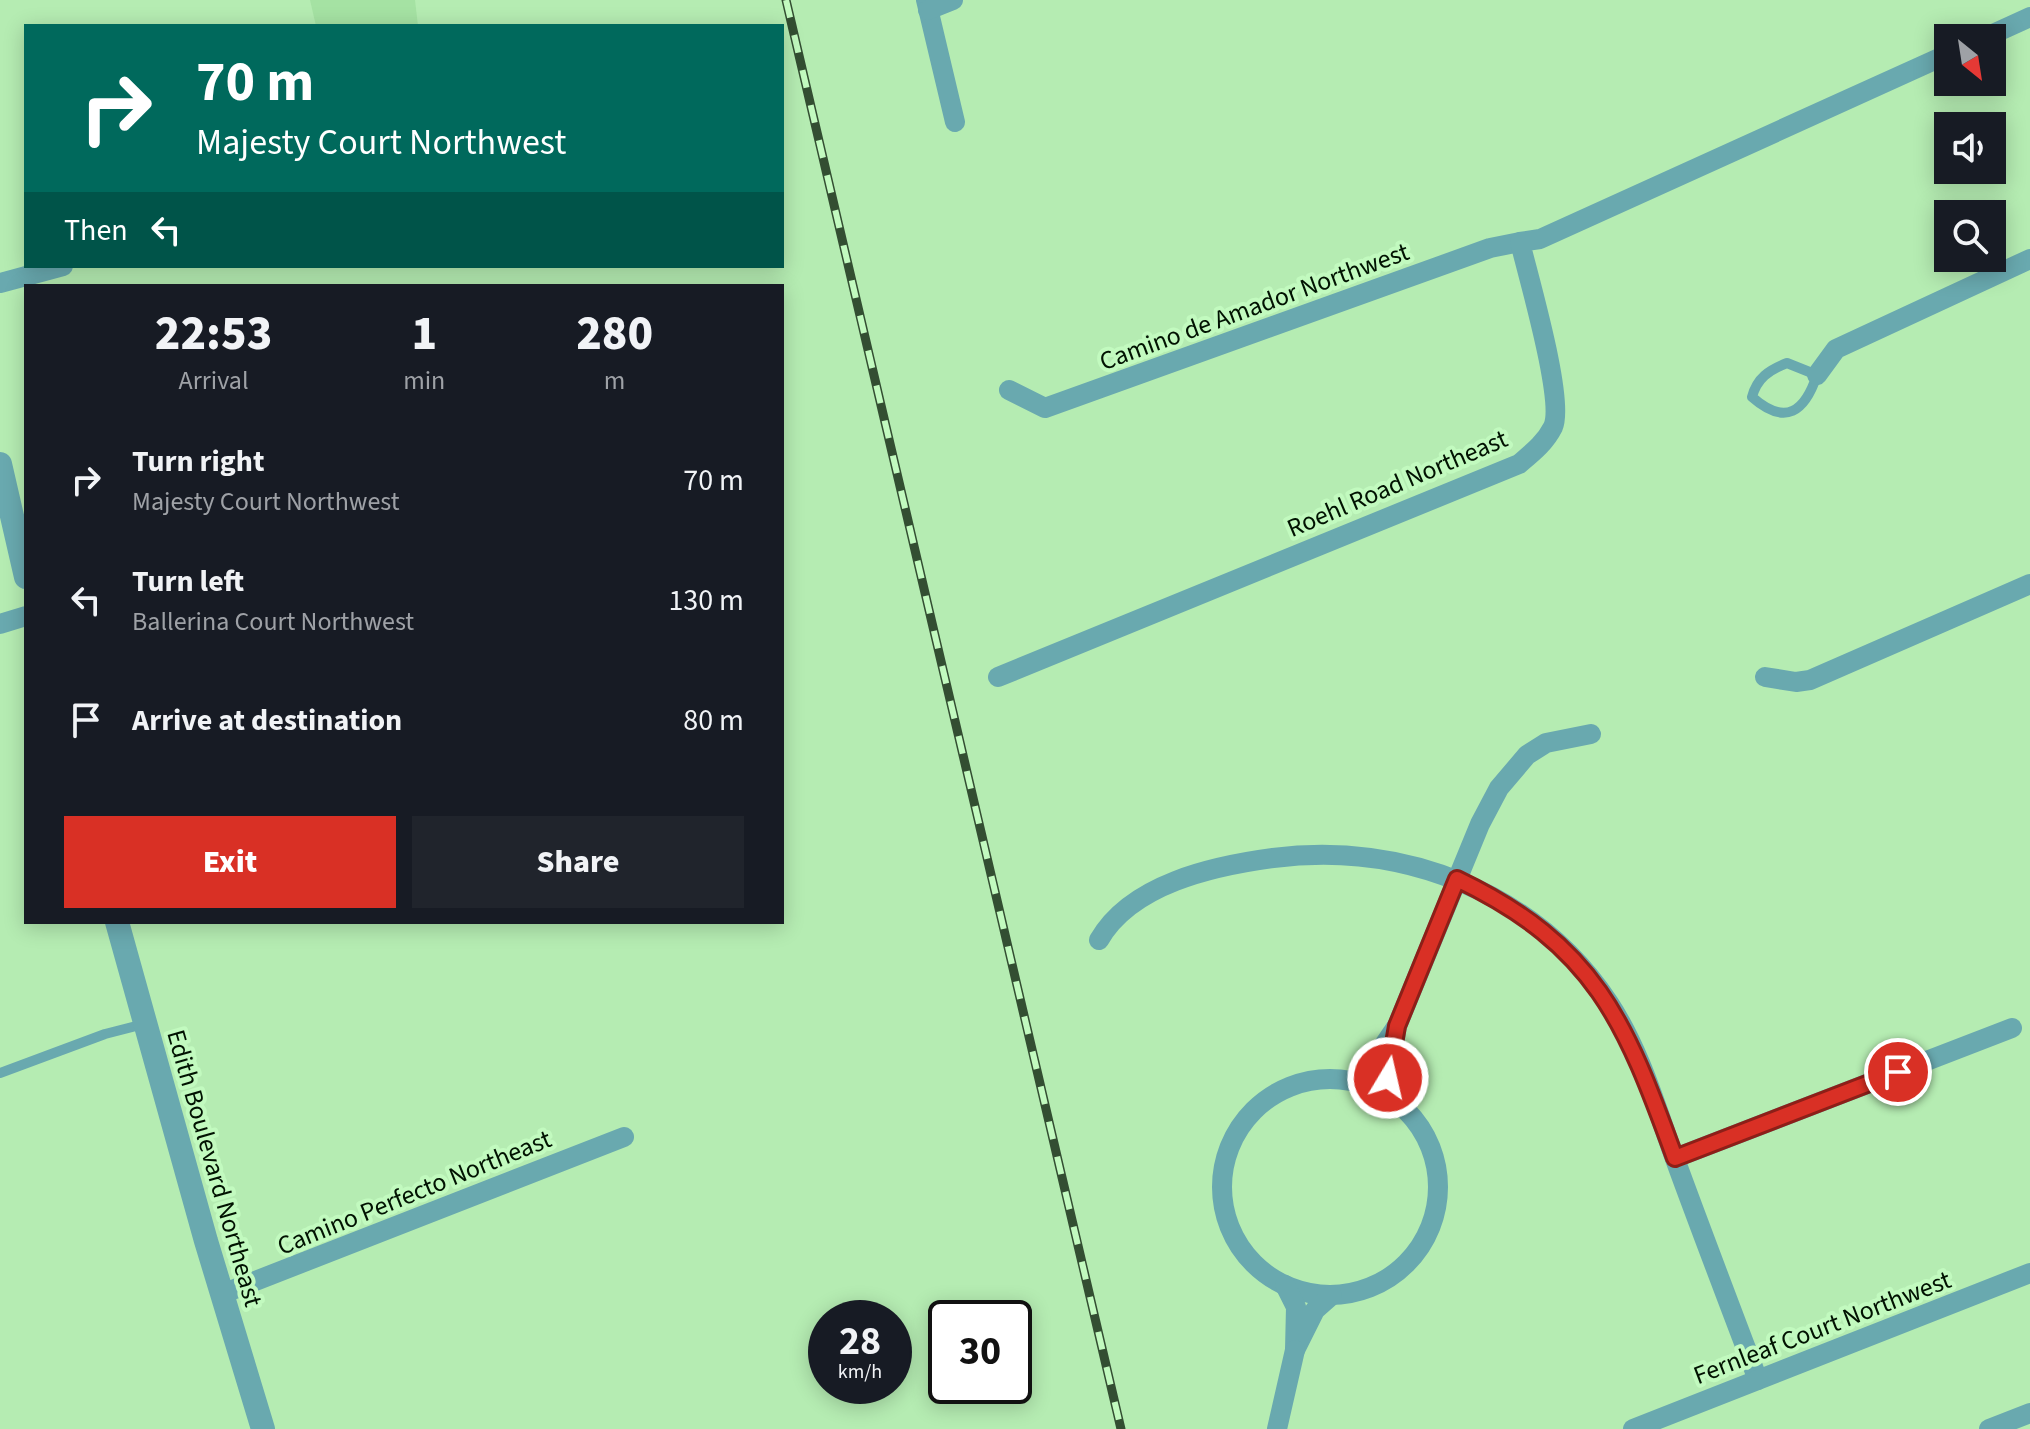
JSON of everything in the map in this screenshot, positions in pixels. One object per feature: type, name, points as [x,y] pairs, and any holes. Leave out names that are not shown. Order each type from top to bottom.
[{"type":"street","points":[[953,0],[927,5],[955,122]]},
{"type":"street","points":[[2006,28],[2030,17]]},
{"type":"street","points":[[1520,242],[1540,239],[1934,60]]},
{"type":"street","name":"Camino de Amador Northwest","points":[[1009,390],[1045,408],[1490,248],[1520,242]]},
{"type":"street","name":"Roehl Road Northeast","points":[[998,677],[1519,464],[1538,448],[1554,425],[1556,397],[1520,242]]},
{"type":"street","points":[[1817,375],[1836,349],[2030,259]]},
{"type":"street","points":[[0,283],[56,268]]},
{"type":"street","points":[[0,464],[24,568]]},
{"type":"street","points":[[1765,677],[1796,682],[1810,680],[2030,584]]},
{"type":"street","points":[[0,624],[24,617]]},
{"type":"street","points":[[1352,1081],[1369,1067],[1397,1026],[1488,805],[1512,771],[1546,743],[1591,734]]},
{"type":"street","points":[[1099,940],[1114,918],[1134,902],[1192,876],[1258,860],[1326,854],[1393,859],[1457,879],[1527,917],[1555,939],[1593,982],[1629,1040],[1758,1380]]},
{"type":"street","name":"Edith Boulevard Northeast","points":[[118,924],[263,1429]]},
{"type":"street","points":[[1394,1099],[1388,1078],[1397,1026]]},
{"type":"street","points":[[1675,1158],[2012,1028]]},
{"type":"street","points":[[1317,1080],[1352,1081],[1394,1099],[1415,1119],[1428,1139],[1437,1174],[1436,1209],[1416,1253],[1399,1270],[1379,1283],[1332,1295],[1285,1285],[1256,1266],[1231,1230],[1222,1188],[1227,1154],[1244,1123],[1276,1094],[1317,1080]]},
{"type":"street","name":"Camino Perfecto Northeast","points":[[222,1294],[624,1137]]},
{"type":"street","name":"Fernleaf Court Northwest","points":[[1633,1429],[2030,1273]]},
{"type":"street","points":[[1277,1429],[1295,1350],[1296,1307],[1285,1285]]},
{"type":"street","points":[[1295,1350],[1315,1310],[1332,1295]]},
{"type":"street","points":[[1989,1429],[2030,1413]]},
{"type":"lane","points":[[1787,363],[1817,375],[1808,401],[1796,410],[1777,411],[1763,406],[1752,397],[1756,383],[1772,369],[1787,363]]},
{"type":"lane","points":[[0,1073],[105,1034],[144,1024]]},
{"type":"shaded area","points":[[310,0],[415,0],[418,24],[316,24]]},
{"type":"railway","points":[[786,0],[1121,1429]]},
{"type":"route","points":[[1388,1078],[1397,1026],[1457,879],[1527,917],[1555,939],[1593,982],[1623,1027],[1675,1158],[1898,1072]]}]
